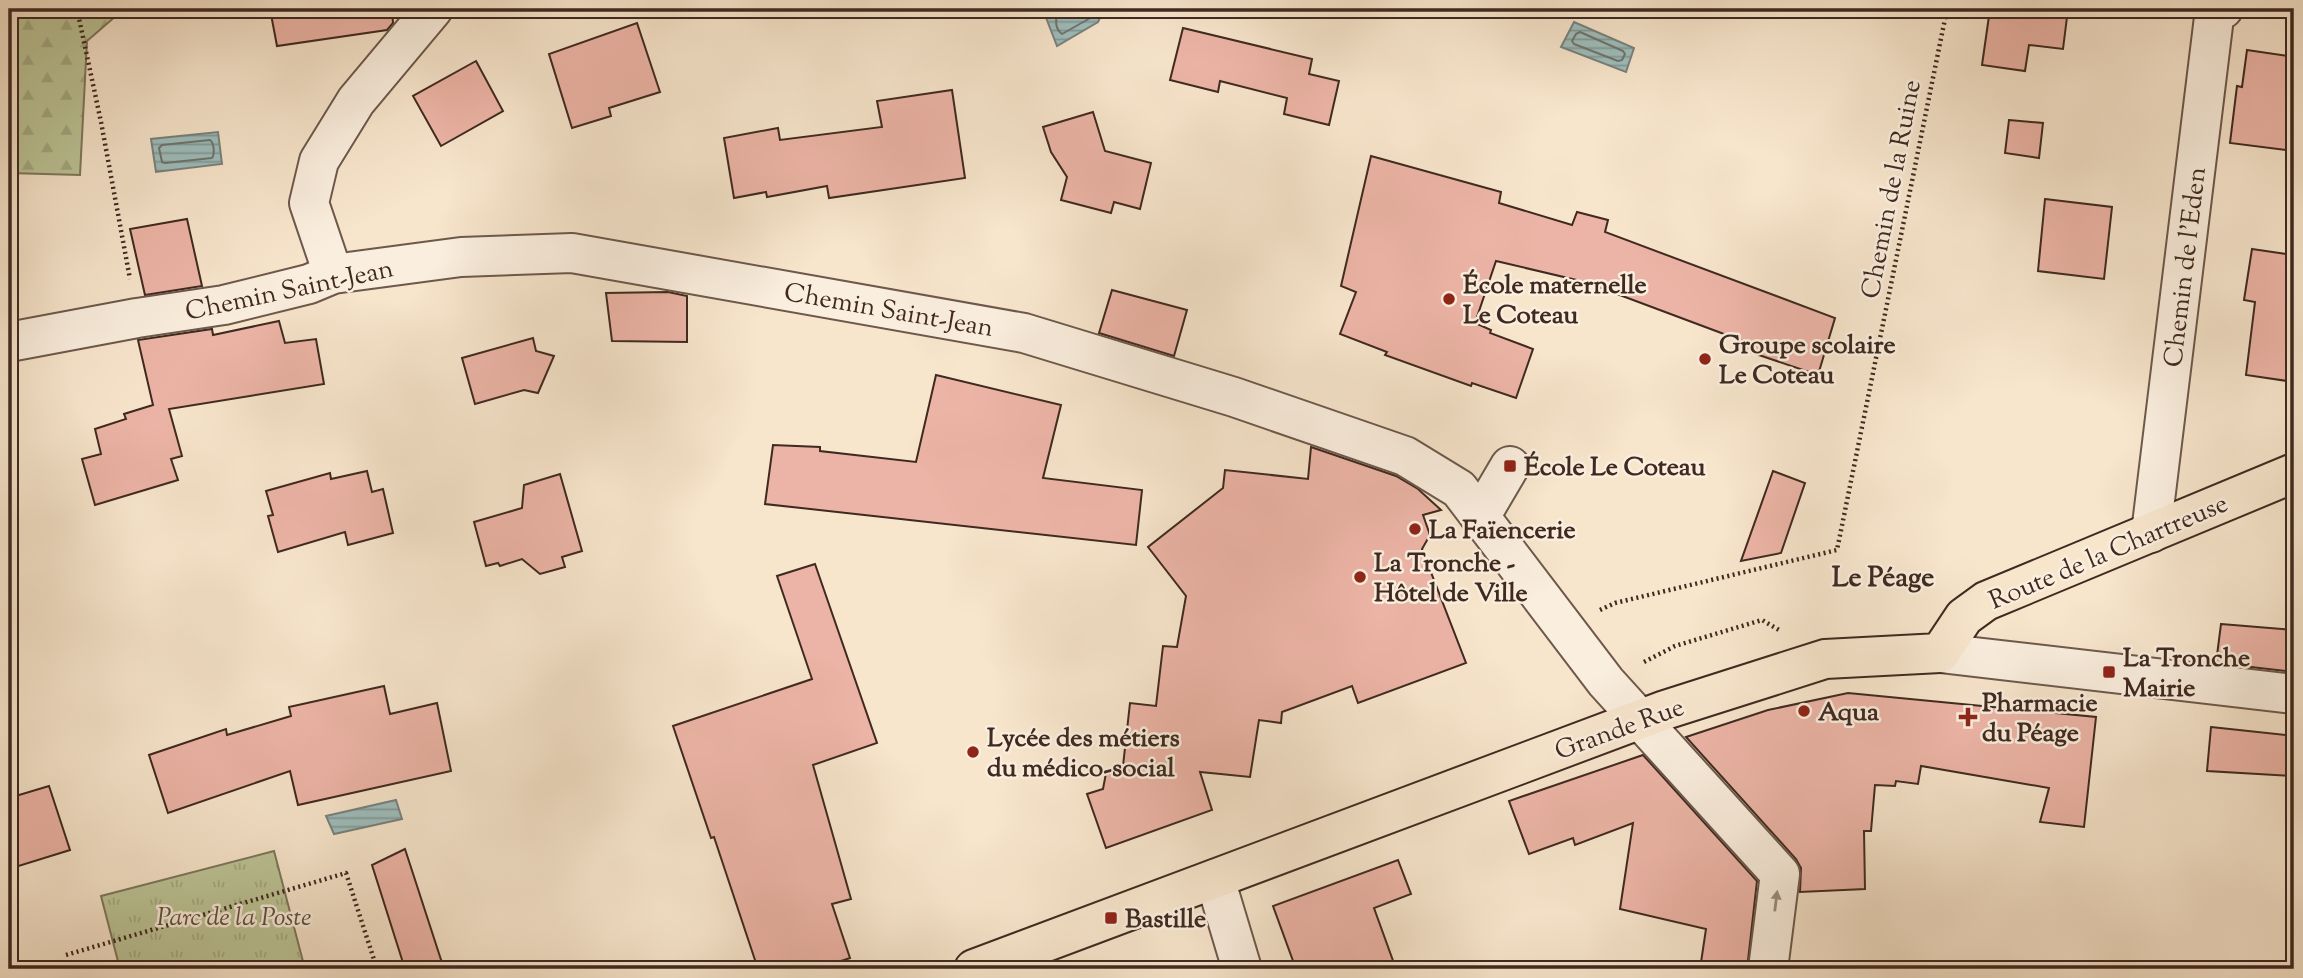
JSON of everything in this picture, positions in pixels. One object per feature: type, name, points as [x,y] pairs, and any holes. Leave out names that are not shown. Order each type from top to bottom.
[{"type":"main road","name":"Route de la Chartreuse","points":[[1940,653],[1964,617],[1986,601],[2294,473]]},
{"type":"main road","name":"Grande Rue","points":[[974,969],[1640,720],[1825,659],[1940,653]]},
{"type":"street","points":[[333,274],[309,203],[319,161],[356,101],[433,9]]},
{"type":"street","name":"Chemin de l'Eden","points":[[2151,533],[2215,9],[2223,9]]},
{"type":"street","name":"Chemin Saint-Jean","points":[[9,342],[136,318],[225,305],[309,284],[333,274],[461,257],[572,253],[1024,333],[1234,397],[1405,456],[1459,489],[1606,682],[1780,874],[1768,969]]},
{"type":"street","points":[[1480,517],[1510,466]]},
{"type":"street","name":"Grande Rue","points":[[1940,653],[2294,694]]},
{"type":"street","points":[[1215,878],[1242,969]]},
{"type":"path","points":[[77,9],[101,122],[136,318]]},
{"type":"path","name":"Chemin de la Ruine","points":[[1563,627],[1615,603],[1837,550],[1947,9]]},
{"type":"path","points":[[1606,682],[1675,646],[1762,620],[1825,659]]},
{"type":"path","points":[[66,955],[346,873],[377,969]]},
{"type":"green space","points":[[9,9],[124,9],[87,41],[80,175],[9,173]]},
{"type":"green space","name":"Parc de la Poste","points":[[274,851],[305,969],[120,969],[101,896]]},
{"type":"water","points":[[1055,9],[1104,9],[1098,22],[1057,46],[1045,15]]},
{"type":"water","points":[[1574,22],[1634,48],[1626,72],[1561,47]]},
{"type":"water","points":[[218,132],[222,164],[156,172],[151,139]]},
{"type":"water","points":[[396,800],[402,819],[334,834],[326,816]]},
{"type":"building","points":[[270,9],[392,9],[393,23],[387,30],[277,46]]},
{"type":"building","points":[[1990,9],[2068,9],[2063,49],[2029,45],[2025,71],[1982,65]]},
{"type":"building","points":[[637,23],[660,92],[609,108],[611,116],[572,128],[549,54]]},
{"type":"building","points":[[1183,28],[1312,59],[1309,74],[1339,81],[1329,125],[1284,114],[1287,98],[1220,81],[1218,92],[1170,80]]},
{"type":"building","points":[[2247,50],[2294,57],[2294,151],[2230,143],[2237,86],[2242,87]]},
{"type":"building","points":[[476,61],[503,111],[441,146],[413,96]]},
{"type":"building","points":[[952,90],[965,178],[829,198],[827,186],[767,197],[766,192],[734,198],[724,138],[778,128],[780,140],[882,127],[877,101]]},
{"type":"building","points":[[1093,112],[1105,151],[1151,163],[1140,209],[1114,202],[1111,213],[1061,200],[1067,177],[1051,152],[1043,127]]},
{"type":"building","points":[[2009,120],[2043,123],[2039,158],[2005,153]]},
{"type":"building","points":[[1371,156],[1501,192],[1499,203],[1572,225],[1577,212],[1608,220],[1605,232],[1835,318],[1818,375],[1747,351],[1748,343],[1585,282],[1496,261],[1475,323],[1491,330],[1490,333],[1533,349],[1516,398],[1472,383],[1471,386],[1385,355],[1387,352],[1340,334],[1356,292],[1341,286]]},
{"type":"building","points":[[2045,199],[2112,207],[2104,279],[2038,271]]},
{"type":"building","points":[[187,219],[202,286],[145,295],[130,229]]},
{"type":"building","points":[[2252,249],[2294,255],[2294,382],[2246,375],[2255,302],[2244,300]]},
{"type":"building","points":[[1112,290],[1187,310],[1174,356],[1099,333]]},
{"type":"building","points":[[668,292],[687,296],[687,342],[612,341],[606,293]]},
{"type":"building","points":[[279,321],[285,343],[316,339],[324,384],[169,409],[182,456],[171,459],[178,480],[95,505],[82,459],[101,454],[95,429],[126,419],[124,414],[153,405],[138,340],[212,329],[213,335]]},
{"type":"building","points":[[533,338],[536,351],[554,356],[538,393],[524,390],[475,404],[462,358]]},
{"type":"building","points":[[936,375],[1061,405],[1043,478],[1142,490],[1136,545],[765,504],[773,445],[820,447],[820,451],[916,462]]},
{"type":"building","points":[[1311,447],[1396,476],[1418,489],[1441,510],[1423,515],[1430,535],[1422,549],[1466,663],[1358,703],[1352,686],[1282,712],[1281,723],[1259,720],[1250,777],[1200,772],[1212,810],[1106,848],[1087,794],[1103,789],[1106,773],[1122,775],[1130,703],[1156,706],[1163,646],[1177,647],[1186,596],[1148,547],[1223,488],[1225,470],[1308,479]]},
{"type":"building","points":[[367,471],[372,492],[383,489],[393,533],[348,545],[345,532],[278,552],[268,516],[273,515],[266,491],[330,473],[331,479]]},
{"type":"building","points":[[1773,471],[1805,483],[1781,553],[1741,561]]},
{"type":"building","points":[[560,474],[582,551],[562,557],[565,567],[540,574],[522,559],[500,566],[498,563],[486,566],[474,522],[522,508],[524,485]]},
{"type":"building","points":[[815,564],[877,743],[813,765],[851,899],[832,904],[850,958],[817,969],[758,969],[673,726],[812,679],[777,576]]},
{"type":"building","points":[[2221,624],[2294,630],[2294,672],[2216,663]]},
{"type":"building","points":[[384,686],[390,714],[437,703],[451,771],[298,805],[290,771],[168,813],[149,755],[226,729],[227,735],[291,716],[289,707]]},
{"type":"building","points":[[1848,693],[2096,717],[2084,827],[2040,822],[2049,788],[1921,766],[1918,784],[1896,781],[1895,786],[1875,785],[1871,831],[1864,831],[1865,889],[1800,892],[1801,868],[1796,859],[1686,737],[1768,710]]},
{"type":"building","points":[[2211,727],[2294,736],[2294,776],[2207,771]]},
{"type":"building","points":[[1643,755],[1757,881],[1747,969],[1700,969],[1706,929],[1620,909],[1633,823],[1575,845],[1573,838],[1529,854],[1509,801]]},
{"type":"building","points":[[49,786],[70,850],[9,869],[9,798]]},
{"type":"building","points":[[405,849],[444,969],[405,969],[372,865]]},
{"type":"building","points":[[1398,860],[1411,894],[1374,908],[1396,969],[1296,969],[1273,906]]},
{"type":"place","name":"École maternelle Le Coteau","points":[[1449,299]]},
{"type":"place","name":"Groupe scolaire Le Coteau","points":[[1705,359]]},
{"type":"place","name":"École Le Coteau","points":[[1510,466]]},
{"type":"place","name":"La Faïencerie","points":[[1415,529]]},
{"type":"place","name":"La Tronche - Hôtel de Ville","points":[[1360,577]]},
{"type":"place","name":"La Tronche Mairie","points":[[2109,672]]},
{"type":"place","name":"Aqua","points":[[1804,711]]},
{"type":"place","name":"Pharmacie du Péage","points":[[1968,717]]},
{"type":"place","name":"Lycée des métiers du médico-social","points":[[973,752]]},
{"type":"place","name":"Bastille","points":[[1111,918]]},
{"type":"district","name":"Le Péage","points":[[1883,576]]}]
